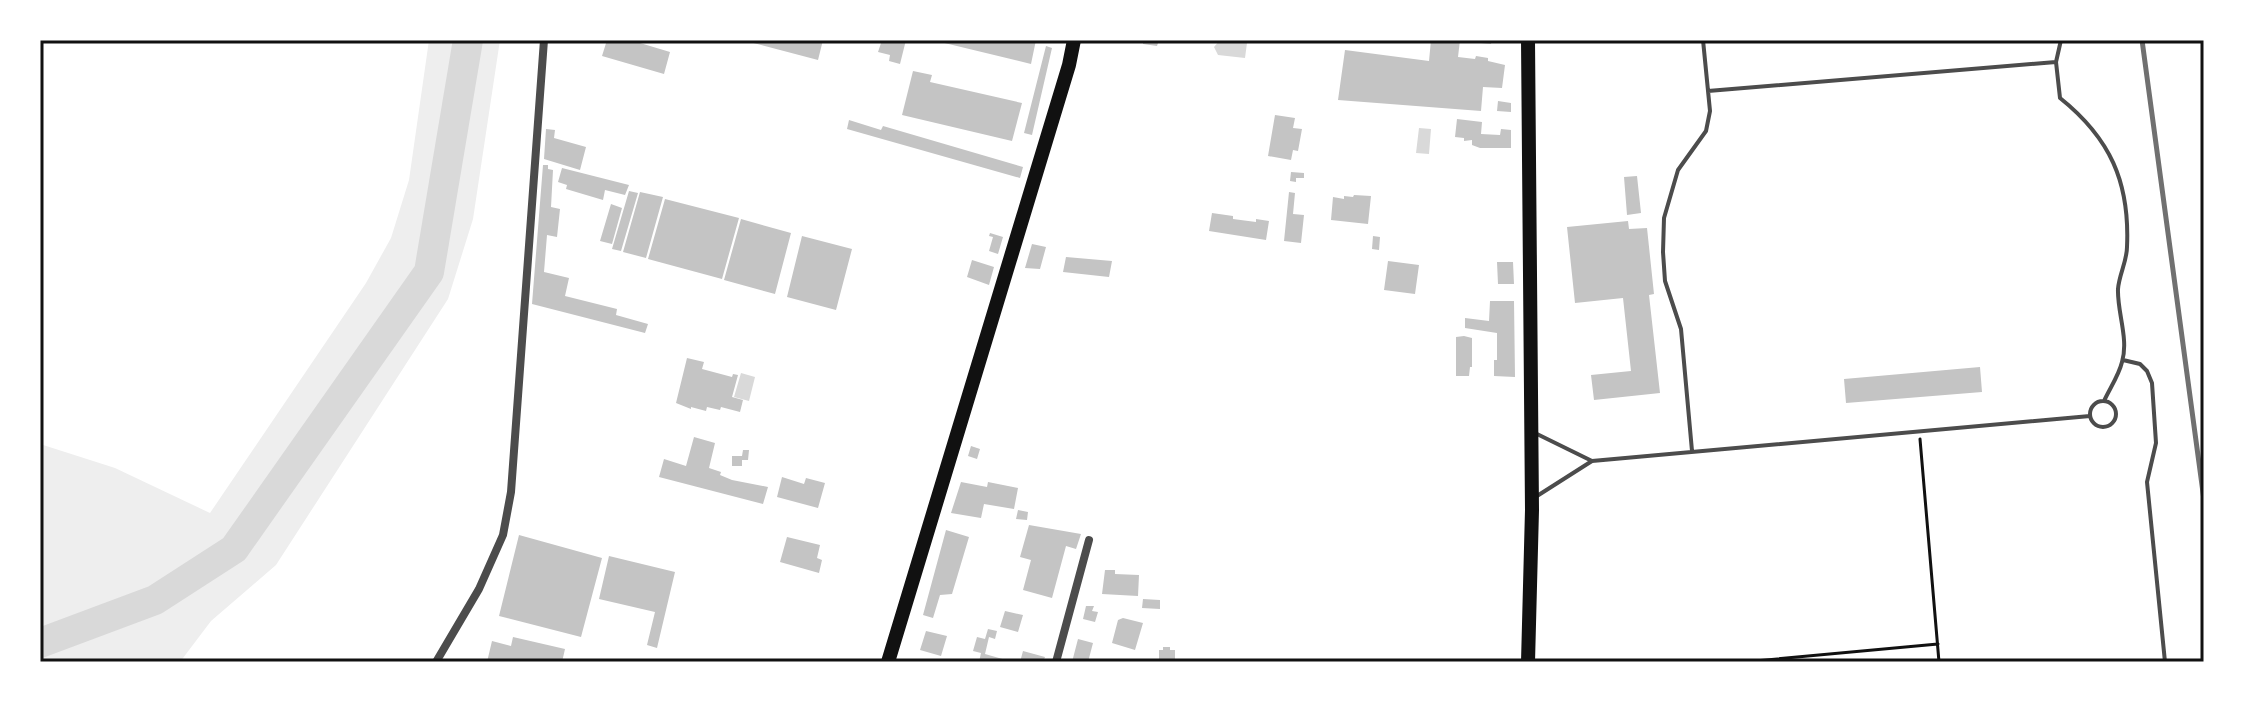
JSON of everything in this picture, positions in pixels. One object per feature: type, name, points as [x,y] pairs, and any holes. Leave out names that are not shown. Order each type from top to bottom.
[{"type":"main road","points":[[888,662],[1074,40]]},
{"type":"main road","points":[[1528,40],[1531,431],[1528,662]]},
{"type":"street","points":[[436,662],[479,589],[503,535],[511,492],[544,40]]},
{"type":"street","points":[[1056,662],[1089,540]]},
{"type":"lane","points":[[1692,452],[1681,329],[1665,281],[1663,252],[1664,218],[1678,170],[1706,131],[1710,111],[1703,40]]},
{"type":"lane","points":[[2061,40],[2056,62],[2060,98],[2079,113],[2101,138],[2120,178],[2127,217],[2127,250],[2118,288],[2123,360],[2104,401],[2093,405],[2090,416],[2096,426],[2108,427],[2113,424],[2117,412],[2104,401]]},
{"type":"lane","points":[[1708,91],[2056,62]]},
{"type":"lane","points":[[2123,360],[2140,364],[2152,383],[2156,443],[2147,482],[2165,662]]},
{"type":"lane","points":[[1531,500],[1592,461],[2090,416]]},
{"type":"lane","points":[[1531,431],[1592,461]]},
{"type":"path","points":[[1919,432],[1939,662]]},
{"type":"path","points":[[1744,662],[1938,644]]},
{"type":"shaded area","points":[[429,40],[500,40],[473,219],[448,299],[276,565],[211,621],[180,662],[40,662],[40,444],[115,468],[210,513],[366,283],[391,238],[409,180]]},
{"type":"shaded area","points":[[1220,40],[1247,43],[1245,58],[1218,55],[1214,47]]},
{"type":"shaded area","points":[[1419,128],[1431,129],[1429,154],[1416,153]]},
{"type":"shaded area","points":[[741,373],[755,377],[749,401],[734,397]]},
{"type":"building","points":[[607,40],[630,40],[670,52],[664,74],[602,56]]},
{"type":"building","points":[[742,40],[823,40],[818,60]]},
{"type":"building","points":[[882,40],[906,40],[900,64],[889,61],[890,55],[878,52]]},
{"type":"building","points":[[932,40],[1036,40],[1031,64]]},
{"type":"building","points":[[1143,40],[1159,40],[1157,46],[1143,44]]},
{"type":"building","points":[[1431,40],[1460,40],[1458,57],[1488,58],[1488,61],[1505,65],[1502,88],[1483,87],[1481,111],[1338,100],[1345,50],[1429,61]]},
{"type":"building","points":[[1471,40],[1492,40],[1491,44]]},
{"type":"building","points":[[1046,46],[1052,48],[1032,135],[1024,133]]},
{"type":"building","points":[[913,71],[932,75],[930,82],[1022,103],[1012,141],[902,115]]},
{"type":"building","points":[[1498,101],[1511,103],[1511,112],[1497,111]]},
{"type":"building","points":[[1275,115],[1295,118],[1293,128],[1302,129],[1298,151],[1293,150],[1291,160],[1268,156]]},
{"type":"building","points":[[1457,119],[1482,122],[1481,134],[1500,135],[1501,129],[1511,130],[1511,148],[1480,148],[1472,145],[1472,140],[1455,137]]},
{"type":"building","points":[[849,120],[881,130],[883,126],[1023,167],[1020,178],[847,129]]},
{"type":"building","points":[[546,129],[555,130],[554,138],[586,147],[580,170],[544,159]]},
{"type":"building","points":[[543,165],[553,170],[551,207],[560,209],[557,237],[547,235],[544,272],[569,278],[565,296],[617,309],[616,315],[648,324],[645,333],[532,304]]},
{"type":"building","points":[[562,168],[629,185],[625,195],[605,190],[603,200],[566,189],[567,185],[558,182]]},
{"type":"building","points":[[1291,172],[1304,173],[1304,178],[1290,181]]},
{"type":"building","points":[[1637,176],[1641,213],[1627,215],[1624,177]]},
{"type":"building","points":[[629,191],[638,193],[621,251],[612,249]]},
{"type":"building","points":[[640,192],[663,197],[646,258],[623,252]]},
{"type":"building","points":[[1289,192],[1295,193],[1293,214],[1304,215],[1301,243],[1284,241]]},
{"type":"building","points":[[1344,196],[1371,196],[1368,224],[1331,220],[1333,197],[1344,199]]},
{"type":"building","points":[[665,199],[739,218],[722,279],[648,259]]},
{"type":"building","points":[[611,204],[622,208],[612,244],[600,241]]},
{"type":"building","points":[[1212,213],[1233,216],[1233,219],[1269,221],[1266,240],[1209,231]]},
{"type":"building","points":[[741,219],[791,233],[775,294],[724,280]]},
{"type":"building","points":[[1628,221],[1629,229],[1647,228],[1654,294],[1649,295],[1660,393],[1594,400],[1591,375],[1631,371],[1623,298],[1575,303],[1567,227]]},
{"type":"building","points":[[990,233],[1003,237],[998,254],[989,251],[993,237],[989,236]]},
{"type":"building","points":[[802,236],[852,249],[836,310],[787,297]]},
{"type":"building","points":[[1373,236],[1380,237],[1379,250],[1372,249]]},
{"type":"building","points":[[1032,244],[1046,247],[1040,269],[1025,268]]},
{"type":"building","points":[[1066,257],[1112,261],[1109,277],[1063,272]]},
{"type":"building","points":[[972,260],[994,267],[989,285],[967,277]]},
{"type":"building","points":[[1388,261],[1419,265],[1415,294],[1384,290]]},
{"type":"building","points":[[1497,262],[1513,262],[1514,284],[1498,284]]},
{"type":"building","points":[[1490,301],[1514,301],[1515,377],[1494,376],[1497,333],[1465,328],[1465,318],[1489,321]]},
{"type":"building","points":[[1456,337],[1472,338],[1472,367],[1469,376],[1456,376]]},
{"type":"building","points":[[687,358],[704,362],[702,369],[732,377],[733,374],[738,375],[732,397],[743,400],[740,412],[721,407],[720,410],[707,407],[706,411],[691,409],[676,403]]},
{"type":"building","points":[[1980,367],[1982,392],[1846,403],[1844,379]]},
{"type":"building","points":[[694,437],[715,443],[709,468],[732,480],[768,487],[763,504],[659,477],[664,459],[686,466]]},
{"type":"building","points":[[971,446],[980,449],[977,459],[968,456]]},
{"type":"building","points":[[743,450],[749,450],[748,460],[742,460],[742,466],[732,466],[732,456],[742,456]]},
{"type":"building","points":[[782,477],[804,484],[806,478],[825,483],[818,508],[777,497]]},
{"type":"building","points":[[961,482],[987,487],[988,482],[1018,488],[1014,509],[984,504],[981,518],[951,513]]},
{"type":"building","points":[[1018,510],[1028,512],[1027,520],[1016,519]]},
{"type":"building","points":[[1029,525],[1081,534],[1076,549],[1066,546],[1052,598],[1023,590],[1031,560],[1020,557]]},
{"type":"building","points":[[946,530],[969,537],[952,594],[940,595],[933,618],[923,615]]},
{"type":"building","points":[[519,535],[602,558],[581,637],[499,616]]},
{"type":"building","points":[[787,537],[820,545],[817,558],[822,560],[819,573],[780,562]]},
{"type":"building","points":[[609,556],[675,572],[657,648],[647,645],[655,612],[599,599]]},
{"type":"building","points":[[1105,570],[1115,570],[1115,574],[1139,575],[1138,596],[1102,594]]},
{"type":"building","points":[[1143,599],[1160,600],[1160,609],[1142,608]]},
{"type":"building","points":[[1086,606],[1094,606],[1092,611],[1098,612],[1095,622],[1083,619]]},
{"type":"building","points":[[1005,611],[1023,615],[1018,632],[1000,627]]},
{"type":"building","points":[[1123,618],[1143,623],[1135,650],[1112,643],[1118,620]]},
{"type":"building","points":[[988,629],[997,631],[995,639],[989,637],[985,654],[1013,662],[979,662],[981,653],[973,651],[977,637],[985,639]]},
{"type":"building","points":[[926,631],[947,636],[941,656],[920,650]]},
{"type":"building","points":[[513,637],[565,649],[562,662],[487,662],[492,641],[511,646]]},
{"type":"building","points":[[1078,639],[1093,643],[1088,662],[1072,662]]},
{"type":"building","points":[[1163,647],[1175,650],[1175,662],[1159,662],[1159,650]]},
{"type":"building","points":[[1023,651],[1045,657],[1043,662],[1020,662]]},
{"type":"waterway","points":[[40,643],[155,600],[234,549],[429,272],[468,40]]},
{"type":"railway","points":[[2142,40],[2204,500]]}]
